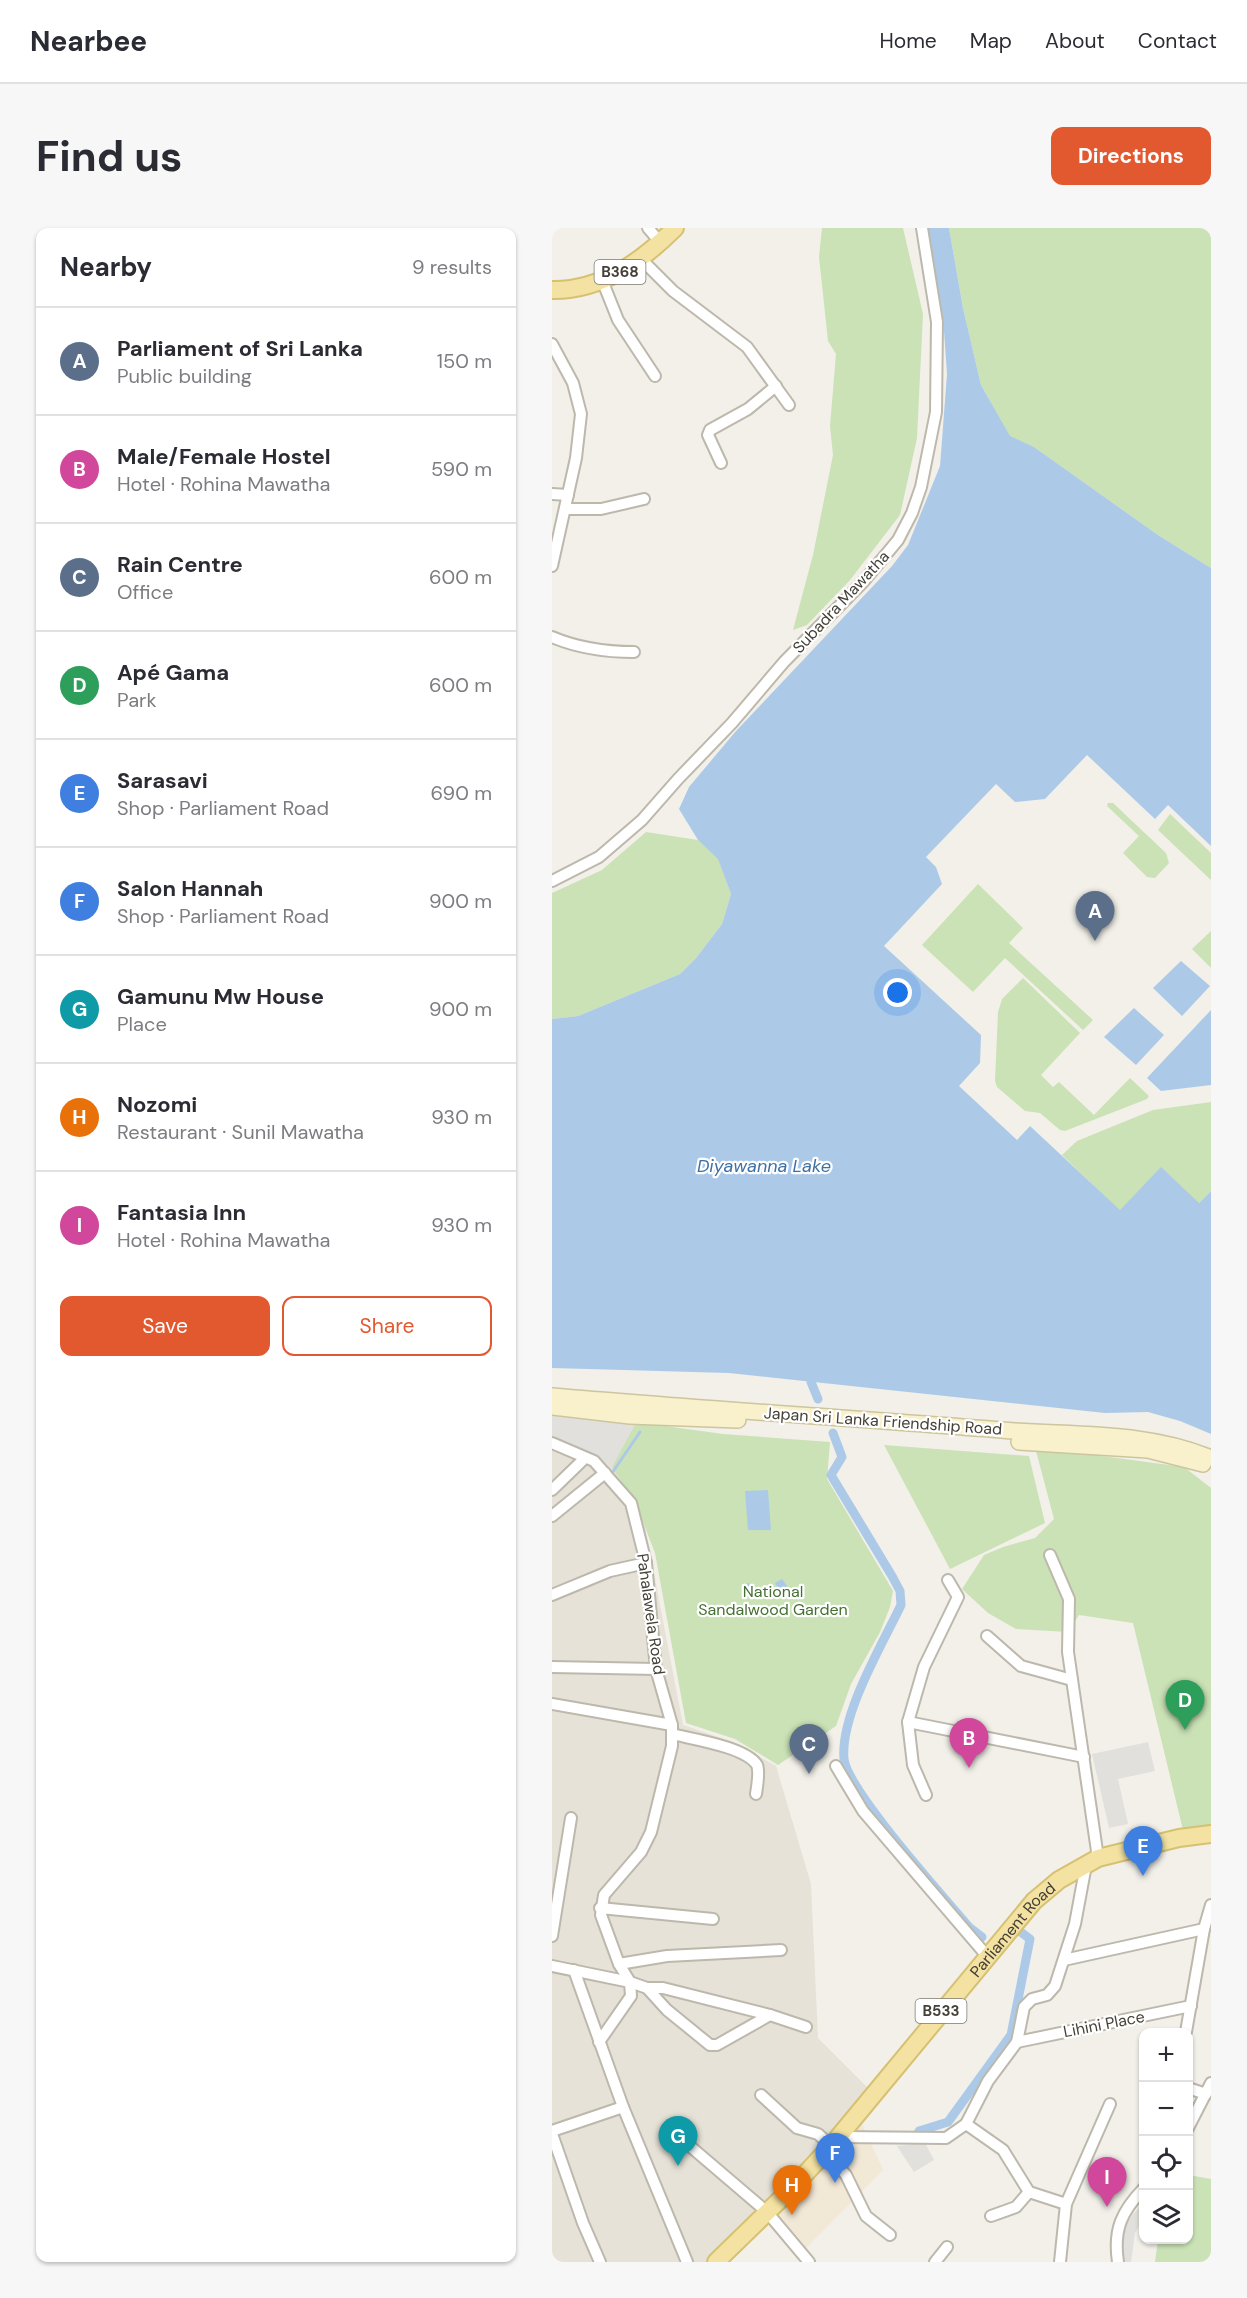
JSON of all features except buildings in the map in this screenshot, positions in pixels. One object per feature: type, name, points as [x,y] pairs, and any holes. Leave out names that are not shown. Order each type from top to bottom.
[{"type":"main road","name":"B368","points":[[552,290],[570,289],[602,280],[641,259],[675,228]]},
{"type":"main road","name":"Japan Sri Lanka Friendship Road","points":[[552,1396],[1013,1431],[1137,1438],[1185,1447],[1211,1458]]},
{"type":"main road","name":"Japan Sri Lanka Friendship Road","points":[[552,1407],[630,1416],[746,1420],[1148,1450],[1186,1458],[1211,1468]]},
{"type":"main road","name":"Parliament Road","points":[[716,2262],[832,2145],[1034,1901],[1059,1880],[1092,1861],[1179,1838],[1211,1834]]},
{"type":"street","points":[[648,228],[660,242]]},
{"type":"street","name":"Subadra Mawatha","points":[[552,881],[600,857],[642,820],[884,558],[903,531],[918,496],[929,454],[936,412],[937,322],[922,228]]},
{"type":"street","points":[[641,259],[673,291],[747,348],[789,405]]},
{"type":"street","points":[[602,280],[618,320],[655,376]]},
{"type":"street","points":[[552,344],[573,383],[581,414],[576,458],[552,566]]},
{"type":"street","points":[[721,463],[708,435],[710,430],[748,409],[776,386]]},
{"type":"street","points":[[552,494],[568,495]]},
{"type":"street","points":[[565,509],[601,508],[644,499]]},
{"type":"street","points":[[552,637],[565,643],[601,651],[634,652]]},
{"type":"street","name":"Pahalawela Road","points":[[552,1443],[594,1461],[631,1503],[646,1563],[656,1669],[672,1729],[672,1746],[651,1832],[641,1852],[604,1895],[600,1908]]},
{"type":"street","points":[[552,1490],[585,1458]]},
{"type":"street","points":[[552,1516],[605,1473]]},
{"type":"street","points":[[832,2145],[946,2138],[966,2124],[988,2081],[1017,2042],[1024,2007],[1032,2000],[1047,1995],[1055,1986],[1092,1861],[1084,1757],[1068,1652],[1070,1599],[1050,1555]]},
{"type":"street","points":[[552,1595],[610,1571],[646,1563]]},
{"type":"street","points":[[926,1795],[913,1765],[908,1722],[924,1668],[958,1597],[948,1580]]},
{"type":"street","points":[[987,1636],[1021,1666],[1072,1680]]},
{"type":"street","points":[[552,1667],[656,1669]]},
{"type":"street","points":[[552,1704],[672,1729],[732,1749],[756,1764],[758,1768],[756,1794]]},
{"type":"street","points":[[908,1722],[1084,1757]]},
{"type":"street","points":[[836,1766],[863,1811],[987,1956]]},
{"type":"street","points":[[552,1936],[571,1818]]},
{"type":"street","points":[[1187,2028],[1204,1929],[1211,1905]]},
{"type":"street","points":[[598,2042],[632,1996],[630,1982],[619,1964],[600,1908],[713,1919]]},
{"type":"street","points":[[1064,1960],[1204,1929]]},
{"type":"street","points":[[619,1964],[667,1956],[782,1950]]},
{"type":"street","points":[[552,1966],[630,1982],[647,1988],[663,1988],[770,2015],[806,2027]]},
{"type":"street","points":[[574,1970],[623,2107],[687,2262]]},
{"type":"street","points":[[647,1988],[667,2010],[710,2045],[717,2045],[770,2015]]},
{"type":"street","name":"Lihini Place","points":[[1017,2042],[1191,2006]]},
{"type":"street","points":[[1193,2119],[1211,2083]]},
{"type":"street","points":[[1193,2090],[1206,2094]]},
{"type":"street","points":[[761,2095],[797,2128],[818,2134],[832,2145],[866,2216],[890,2235]]},
{"type":"street","points":[[1060,2262],[1066,2204],[1110,2104]]},
{"type":"street","points":[[600,2262],[583,2223],[552,2132],[623,2107]]},
{"type":"street","points":[[966,2124],[1004,2150],[1029,2192],[1066,2204]]},
{"type":"street","points":[[671,2130],[767,2212],[810,2262]]},
{"type":"street","points":[[1118,2262],[1116,2249],[1120,2223],[1126,2207],[1141,2190]]},
{"type":"street","points":[[991,2216],[1016,2208],[1029,2192]]},
{"type":"street","points":[[935,2262],[947,2247]]},
{"type":"shaded area","points":[[552,1402],[622,1407],[683,1725],[733,1742],[776,1766],[811,1884],[818,2038],[872,2092],[717,2262],[552,2262]]},
{"type":"shaded area","points":[[552,1413],[636,1422],[612,1467],[598,1456],[552,1440]]},
{"type":"shaded area","points":[[1148,1742],[1155,1771],[1118,1779],[1128,1824],[1109,1828],[1092,1754]]},
{"type":"shaded area","points":[[862,2124],[883,2170],[804,2250],[775,2218]]},
{"type":"shaded area","points":[[925,2143],[934,2160],[914,2172],[897,2146]]},
{"type":"shaded area","points":[[1139,2208],[1139,2226],[1135,2233],[1131,2262],[1123,2262],[1121,2246],[1124,2227]]},
{"type":"green space","points":[[822,228],[903,228],[923,314],[917,438],[900,515],[850,580],[807,625],[793,630],[813,555],[833,455],[830,426],[836,354],[828,341],[819,257]]},
{"type":"green space","points":[[949,228],[1211,228],[1211,568],[1158,535],[1034,447],[1010,437],[981,385],[963,308]]},
{"type":"green space","points":[[1108,803],[1113,803],[1166,853],[1169,863],[1155,878],[1147,877],[1123,853],[1139,836],[1107,806]]},
{"type":"green space","points":[[1170,814],[1211,853],[1211,880],[1158,830]]},
{"type":"green space","points":[[646,832],[698,840],[718,858],[731,894],[722,924],[696,958],[680,974],[578,1016],[552,1019],[552,893],[602,870]]},
{"type":"green space","points":[[978,884],[1023,928],[1009,943],[1093,1020],[1083,1030],[1005,958],[973,992],[922,945]]},
{"type":"green space","points":[[1211,931],[1211,968],[1192,949]]},
{"type":"green space","points":[[1023,978],[1080,1033],[1041,1075],[1053,1087],[1059,1082],[1094,1115],[1130,1078],[1149,1096],[1147,1099],[1065,1131],[1060,1130],[1040,1113],[1025,1111],[997,1087],[995,1081],[998,1012],[1002,999]]},
{"type":"green space","points":[[1211,1102],[1211,1191],[1199,1203],[1120,1211],[1062,1155],[1077,1141],[1153,1110]]},
{"type":"green space","name":"National Sandalwood Garden","points":[[636,1422],[723,1434],[830,1442],[827,1479],[893,1591],[890,1607],[880,1632],[851,1684],[836,1726],[778,1765],[735,1739],[686,1723],[655,1553],[636,1504],[612,1467]]},
{"type":"green space","points":[[884,1445],[1029,1456],[1045,1523],[950,1569]]},
{"type":"green space","points":[[1035,1447],[1184,1467],[1211,1488],[1211,1828],[1183,1830],[1133,1623],[1079,1615],[1068,1632],[1016,1629],[988,1613],[962,1589],[984,1555],[1035,1538],[1054,1519]]},
{"type":"green space","points":[[1193,2176],[1211,2179],[1211,2262],[1155,2262],[1157,2244],[1193,2244]]},
{"type":"water","name":"Diyawanna Lake","points":[[926,228],[949,228],[963,308],[981,385],[1010,436],[1034,447],[1158,535],[1211,568],[1211,846],[1168,805],[1155,819],[1087,755],[1045,799],[1015,802],[996,784],[926,857],[936,867],[942,884],[884,946],[981,1035],[980,1063],[959,1086],[1017,1140],[1030,1126],[1120,1210],[1161,1167],[1199,1203],[1211,1191],[1211,1434],[1180,1421],[1148,1412],[1105,1413],[729,1373],[552,1368],[552,1019],[578,1016],[680,974],[696,958],[722,924],[731,894],[718,859],[698,840],[679,809],[689,787],[736,731],[892,566],[908,545],[940,466],[947,374],[943,317]]},
{"type":"water","points":[[1181,961],[1210,986],[1182,1016],[1153,988]]},
{"type":"water","points":[[1134,1008],[1164,1035],[1136,1065],[1104,1037]]},
{"type":"water","points":[[1211,1010],[1211,1085],[1161,1091],[1147,1078]]},
{"type":"water","points":[[768,1490],[771,1530],[748,1530],[745,1491]]},
{"type":"water","points":[[782,1579],[790,1590],[780,1596],[775,1583]]},
{"type":"water","points":[[747,1583],[755,1585],[753,1598],[742,1595]]},
{"type":"waterway","points":[[811,1382],[818,1399]]},
{"type":"waterway","points":[[612,1473],[640,1432]]},
{"type":"waterway","points":[[833,1433],[842,1457],[831,1475],[892,1576],[900,1591],[901,1605],[855,1701],[845,1741],[844,1759],[849,1774],[879,1818],[969,1927],[982,1937]]},
{"type":"waterway","points":[[919,2131],[948,2122],[1011,2035],[1030,1939],[1022,1933]]},
{"type":"place","name":"Parliament of Sri Lanka","points":[[1095,941]]},
{"type":"place","name":"Apé Gama","points":[[1185,1730]]},
{"type":"place","name":"Male/Female Hostel","points":[[969,1768]]},
{"type":"place","name":"Rain Centre","points":[[809,1774]]},
{"type":"place","name":"Sarasavi","points":[[1143,1876]]},
{"type":"place","name":"Gamunu Mw House","points":[[678,2166]]},
{"type":"place","name":"Salon Hannah","points":[[835,2183]]},
{"type":"place","name":"Fantasia Inn","points":[[1107,2207]]},
{"type":"place","name":"Nozomi","points":[[792,2215]]}]
